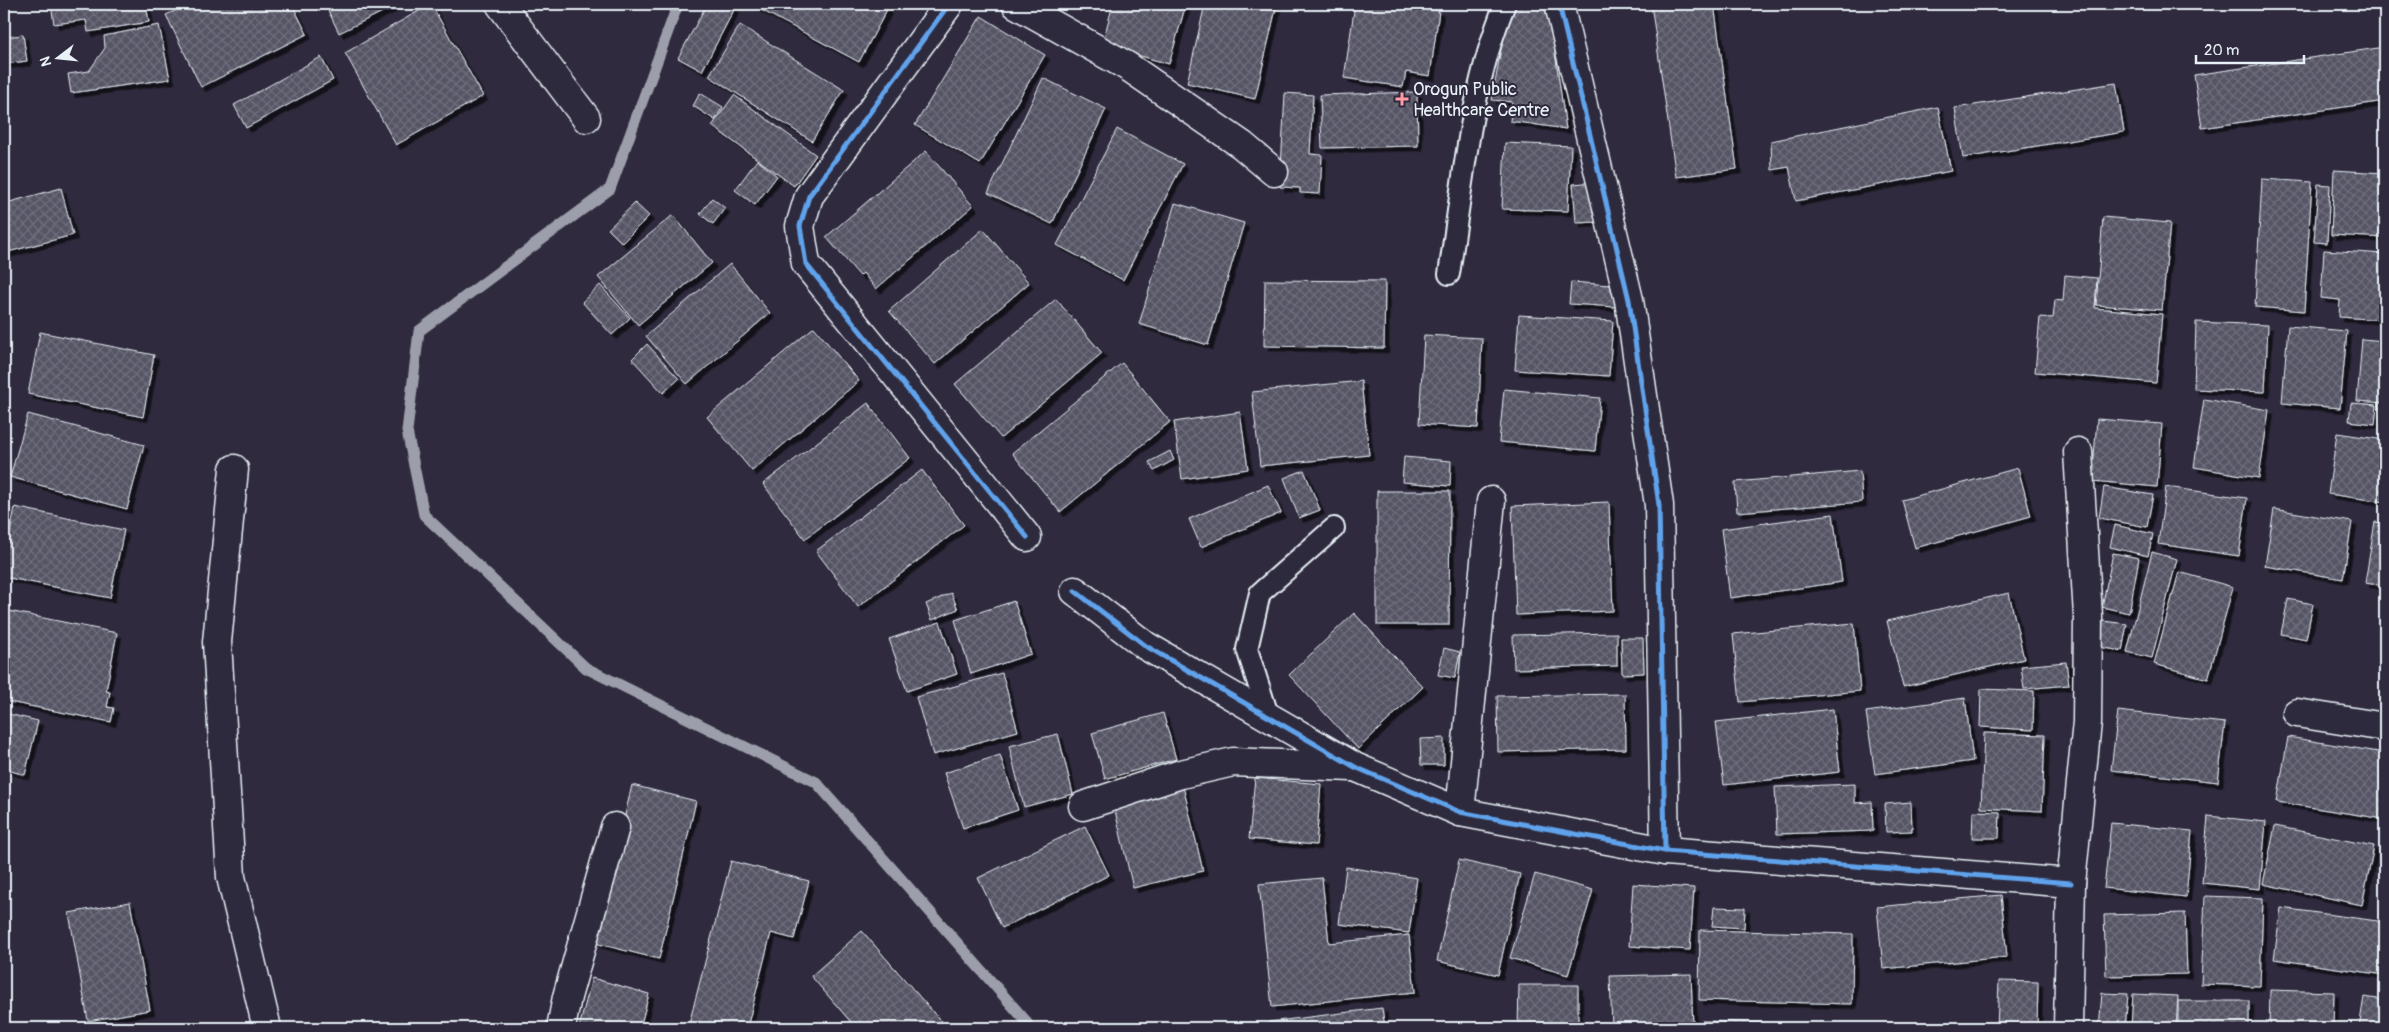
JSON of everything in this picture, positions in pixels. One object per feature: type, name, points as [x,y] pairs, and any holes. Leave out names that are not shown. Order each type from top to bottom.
[{"type":"street","points":[[500,4],[586,118]]},
{"type":"street","points":[[949,4],[809,196],[800,226],[806,264],[1027,536]]},
{"type":"street","points":[[1016,4],[1127,66],[1242,145],[1274,172]]},
{"type":"street","points":[[1559,4],[1629,300],[1659,506],[1665,851]]},
{"type":"street","points":[[2068,1028],[2071,883],[2087,722],[2088,616],[2078,452]]},
{"type":"street","points":[[234,468],[217,642],[230,867],[267,1028]]},
{"type":"street","points":[[1460,812],[1491,501]]},
{"type":"street","points":[[1075,591],[1146,646],[1269,718],[1355,767],[1460,812],[1665,851],[2071,883]]},
{"type":"street","points":[[2297,713],[2385,727]]},
{"type":"street","points":[[1083,806],[1181,774],[1233,762],[1355,767]]},
{"type":"street","points":[[562,1028],[567,997],[615,827]]},
{"type":"lane","points":[[1449,274],[1472,127],[1490,39],[1505,4]]},
{"type":"lane","points":[[1269,718],[1247,649],[1260,593],[1334,528]]},
{"type":"building","points":[[51,4],[146,4],[149,22],[88,32],[86,20],[54,24]]},
{"type":"building","points":[[190,4],[292,4],[307,34],[201,87],[166,15]]},
{"type":"building","points":[[325,4],[399,4],[339,33]]},
{"type":"building","points":[[431,4],[483,96],[396,145],[345,53]]},
{"type":"building","points":[[707,4],[727,4],[735,8],[702,71],[678,58]]},
{"type":"building","points":[[750,4],[890,4],[859,62]]},
{"type":"building","points":[[1113,4],[1186,4],[1169,64],[1102,45]]},
{"type":"building","points":[[1205,4],[1277,4],[1255,99],[1187,83]]},
{"type":"building","points":[[1355,4],[1418,4],[1417,8],[1439,11],[1430,76],[1406,72],[1403,87],[1344,78]]},
{"type":"building","points":[[1509,4],[1548,4],[1566,129],[1510,121],[1512,102],[1492,100]]},
{"type":"building","points":[[1651,4],[1714,4],[1737,169],[1676,177]]},
{"type":"building","points":[[981,16],[1045,55],[980,164],[915,125]]},
{"type":"building","points":[[159,25],[170,79],[71,93],[68,74],[89,71],[105,48],[104,36]]},
{"type":"building","points":[[740,25],[844,90],[812,141],[709,76]]},
{"type":"building","points":[[23,35],[27,61],[4,64],[4,37]]},
{"type":"building","points":[[2385,47],[2385,101],[2202,128],[2194,75]]},
{"type":"building","points":[[321,57],[333,80],[246,128],[234,105]]},
{"type":"building","points":[[1043,78],[1106,109],[1052,224],[988,193]]},
{"type":"building","points":[[2116,83],[2124,132],[1963,158],[1955,108]]},
{"type":"building","points":[[1417,92],[1418,146],[1322,148],[1320,95]]},
{"type":"building","points":[[700,93],[723,107],[715,120],[693,106]]},
{"type":"building","points":[[1285,93],[1313,95],[1310,154],[1322,155],[1320,194],[1300,193],[1300,188],[1280,187]]},
{"type":"building","points":[[734,95],[816,155],[794,186],[712,126]]},
{"type":"building","points":[[1938,107],[1951,171],[1796,201],[1789,167],[1772,170],[1771,141]]},
{"type":"building","points":[[1117,129],[1183,164],[1123,280],[1057,245]]},
{"type":"building","points":[[1505,143],[1571,146],[1568,211],[1502,209]]},
{"type":"building","points":[[926,151],[973,206],[876,289],[863,273],[860,276],[826,237]]},
{"type":"building","points":[[757,160],[777,176],[755,205],[735,190]]},
{"type":"building","points":[[2334,170],[2385,173],[2385,238],[2331,235]]},
{"type":"building","points":[[2262,179],[2312,182],[2304,311],[2255,307]]},
{"type":"building","points":[[1596,182],[1599,222],[1576,223],[1573,184]]},
{"type":"building","points":[[2318,184],[2330,185],[2327,243],[2314,242]]},
{"type":"building","points":[[61,188],[73,235],[4,253],[4,211],[8,210],[6,203]]},
{"type":"building","points":[[712,198],[725,208],[713,224],[700,214]]},
{"type":"building","points":[[635,203],[649,216],[622,243],[608,229]]},
{"type":"building","points":[[1175,203],[1244,223],[1208,345],[1139,324]]},
{"type":"building","points":[[673,215],[712,263],[638,325],[598,277]]},
{"type":"building","points":[[2103,217],[2170,223],[2162,310],[2096,305]]},
{"type":"building","points":[[983,229],[1029,283],[935,364],[889,311]]},
{"type":"building","points":[[2324,250],[2385,254],[2385,320],[2339,317],[2340,300],[2321,298]]},
{"type":"building","points":[[730,264],[770,313],[687,384],[646,336]]},
{"type":"building","points":[[2065,275],[2097,278],[2095,308],[2162,314],[2156,383],[2035,372],[2040,317],[2053,318],[2055,300],[2063,301]]},
{"type":"building","points":[[1265,280],[1385,281],[1384,348],[1264,346]]},
{"type":"building","points":[[1571,282],[1610,285],[1616,307],[1569,304]]},
{"type":"building","points":[[600,285],[630,318],[612,335],[582,302]]},
{"type":"building","points":[[1056,299],[1102,353],[1001,438],[955,384]]},
{"type":"building","points":[[1519,315],[1613,321],[1609,376],[1515,370]]},
{"type":"building","points":[[2196,322],[2268,325],[2265,392],[2194,389]]},
{"type":"building","points":[[2288,326],[2347,331],[2340,408],[2282,403]]},
{"type":"building","points":[[814,327],[859,381],[752,471],[707,417]]},
{"type":"building","points":[[40,332],[154,355],[143,417],[28,394]]},
{"type":"building","points":[[1424,335],[1482,338],[1478,428],[1419,424]]},
{"type":"building","points":[[2362,339],[2385,341],[2385,403],[2357,401]]},
{"type":"building","points":[[647,344],[679,379],[663,393],[632,359]]},
{"type":"building","points":[[1122,363],[1170,422],[1060,512],[1012,453]]},
{"type":"building","points":[[1361,381],[1369,455],[1260,466],[1252,392]]},
{"type":"building","points":[[1504,389],[1600,398],[1595,451],[1499,442]]},
{"type":"building","points":[[2204,399],[2269,410],[2259,478],[2194,467]]},
{"type":"building","points":[[868,403],[910,458],[805,539],[763,484]]},
{"type":"building","points":[[2351,403],[2377,405],[2375,424],[2349,421]]},
{"type":"building","points":[[1240,412],[1248,469],[1182,479],[1174,422]]},
{"type":"building","points":[[28,414],[144,445],[127,509],[10,477]]},
{"type":"building","points":[[2097,419],[2162,424],[2157,487],[2092,481]]},
{"type":"building","points":[[2337,433],[2385,440],[2385,502],[2328,494]]},
{"type":"building","points":[[1170,451],[1174,460],[1154,471],[1149,462]]},
{"type":"building","points":[[1404,457],[1451,461],[1450,486],[1402,482]]},
{"type":"building","points":[[2018,468],[2031,516],[1915,548],[1902,500]]},
{"type":"building","points":[[922,470],[964,525],[858,607],[816,551]]},
{"type":"building","points":[[1304,470],[1320,510],[1299,518],[1284,478]]},
{"type":"building","points":[[1860,471],[1862,502],[1737,512],[1735,482]]},
{"type":"building","points":[[1268,485],[1281,513],[1201,547],[1189,519]]},
{"type":"building","points":[[2104,487],[2153,495],[2147,527],[2099,518]]},
{"type":"building","points":[[2166,487],[2247,498],[2239,556],[2158,544]]},
{"type":"building","points":[[1377,491],[1450,491],[1449,625],[1377,625]]},
{"type":"building","points":[[1609,502],[1613,611],[1516,615],[1512,506]]},
{"type":"building","points":[[15,507],[124,530],[110,598],[4,577],[4,563]]},
{"type":"building","points":[[2274,509],[2352,522],[2343,579],[2265,566]]},
{"type":"building","points":[[1833,514],[1842,582],[1730,598],[1721,529]]},
{"type":"building","points":[[2375,522],[2385,524],[2385,586],[2365,583]]},
{"type":"building","points":[[2115,525],[2153,534],[2148,556],[2110,547]]},
{"type":"building","points":[[2152,552],[2177,559],[2152,658],[2127,652]]},
{"type":"building","points":[[2113,553],[2139,558],[2129,613],[2102,607]]},
{"type":"building","points":[[2179,572],[2233,587],[2208,679],[2154,664]]},
{"type":"building","points":[[951,593],[958,609],[932,620],[926,604]]},
{"type":"building","points":[[2009,593],[2024,659],[1903,687],[1887,621]]},
{"type":"building","points":[[2288,599],[2313,604],[2306,639],[2281,634]]},
{"type":"building","points":[[1014,601],[1031,654],[971,674],[955,620]]},
{"type":"building","points":[[4,610],[117,633],[106,691],[110,692],[107,707],[114,708],[111,722],[4,701]]},
{"type":"building","points":[[1354,613],[1423,687],[1358,749],[1289,675]]},
{"type":"building","points":[[2103,621],[2127,624],[2122,651],[2099,647]]},
{"type":"building","points":[[940,622],[957,674],[907,691],[889,639]]},
{"type":"building","points":[[1854,623],[1860,691],[1740,702],[1733,634]]},
{"type":"building","points":[[1617,633],[1617,666],[1514,669],[1513,635]]},
{"type":"building","points":[[1621,638],[1643,638],[1644,673],[1622,674]]},
{"type":"building","points":[[1444,648],[1460,652],[1455,678],[1438,675]]},
{"type":"building","points":[[2066,662],[2069,685],[2024,689],[2021,666]]},
{"type":"building","points":[[1002,673],[1018,731],[933,755],[916,697]]},
{"type":"building","points":[[1981,689],[2034,691],[2033,730],[1980,727]]},
{"type":"building","points":[[1625,694],[1626,749],[1498,752],[1497,696]]},
{"type":"building","points":[[1965,698],[1973,761],[1875,774],[1866,712]]},
{"type":"building","points":[[1833,709],[1840,772],[1724,785],[1716,722]]},
{"type":"building","points":[[2118,711],[2225,723],[2218,782],[2111,770]]},
{"type":"building","points":[[4,713],[38,721],[25,775],[4,769]]},
{"type":"building","points":[[1163,713],[1176,759],[1105,779],[1092,733]]},
{"type":"building","points":[[1984,733],[2045,735],[2042,811],[1981,808]]},
{"type":"building","points":[[1058,734],[1073,794],[1024,807],[1009,746]]},
{"type":"building","points":[[2288,737],[2385,753],[2384,819],[2277,802]]},
{"type":"building","points":[[1444,738],[1444,765],[1421,765],[1420,739]]},
{"type":"building","points":[[1000,755],[1018,810],[963,828],[944,773]]},
{"type":"building","points":[[1255,778],[1321,784],[1316,845],[1249,839]]},
{"type":"building","points":[[1855,784],[1855,803],[1872,802],[1873,831],[1777,834],[1775,787]]},
{"type":"building","points":[[632,785],[696,801],[659,959],[595,943]]},
{"type":"building","points":[[1183,786],[1203,871],[1133,888],[1113,802]]},
{"type":"building","points":[[1911,802],[1912,831],[1886,832],[1885,804]]},
{"type":"building","points":[[1973,811],[2000,812],[1999,838],[1972,838]]},
{"type":"building","points":[[2208,816],[2266,822],[2260,889],[2202,883]]},
{"type":"building","points":[[2111,823],[2192,831],[2186,897],[2104,888]]},
{"type":"building","points":[[1085,826],[1109,875],[1002,928],[978,878]]},
{"type":"building","points":[[2275,826],[2374,846],[2362,905],[2263,884]]},
{"type":"building","points":[[1459,860],[1520,874],[1498,975],[1437,961]]},
{"type":"building","points":[[731,861],[809,881],[794,939],[771,933],[747,1028],[688,1028]]},
{"type":"building","points":[[1346,867],[1417,878],[1409,933],[1339,924]]},
{"type":"building","points":[[1535,874],[1593,890],[1568,975],[1510,958]]},
{"type":"building","points":[[1322,878],[1329,943],[1409,935],[1415,992],[1272,1007],[1259,884]]},
{"type":"building","points":[[1633,884],[1694,888],[1690,950],[1629,946]]},
{"type":"building","points":[[2001,895],[2007,957],[1883,969],[1877,907]]},
{"type":"building","points":[[2205,896],[2263,898],[2260,986],[2201,984]]},
{"type":"building","points":[[130,902],[150,1010],[88,1021],[69,913]]},
{"type":"building","points":[[1714,907],[1745,908],[1744,928],[1712,926]]},
{"type":"building","points":[[2281,908],[2385,922],[2385,975],[2274,959]]},
{"type":"building","points":[[2185,913],[2187,974],[2106,976],[2104,915]]},
{"type":"building","points":[[1700,930],[1853,934],[1852,1004],[1699,1000]]},
{"type":"building","points":[[862,931],[947,1028],[856,1028],[811,976]]},
{"type":"building","points":[[1691,974],[1693,1028],[1612,1028],[1610,976]]},
{"type":"building","points":[[592,978],[649,994],[640,1028],[579,1028]]},
{"type":"building","points":[[1999,981],[2038,982],[2037,1028],[1997,1028]]},
{"type":"building","points":[[1519,985],[1578,985],[1578,1028],[1518,1028]]},
{"type":"building","points":[[2270,990],[2334,992],[2333,1028],[2269,1028]]},
{"type":"building","points":[[2102,993],[2128,994],[2125,1028],[2099,1028]]},
{"type":"building","points":[[2133,994],[2178,996],[2176,1028],[2131,1028]]},
{"type":"building","points":[[2364,997],[2385,1000],[2385,1028],[2359,1028]]},
{"type":"building","points":[[2178,1001],[2249,1001],[2249,1028],[2178,1028]]},
{"type":"building","points":[[1382,1008],[1385,1028],[1270,1028],[1269,1022]]},
{"type":"building","points":[[1702,1021],[1772,1023],[1772,1028],[1702,1028]]},
{"type":"waterway","points":[[678,4],[610,189],[419,331],[407,431],[424,515],[586,668],[816,782],[1030,1028]]},
{"type":"cycle path","points":[[949,4],[809,196],[800,226],[806,264],[1027,537]]},
{"type":"cycle path","points":[[1559,4],[1629,300],[1659,505],[1665,851]]},
{"type":"cycle path","points":[[1075,591],[1146,646],[1355,767],[1460,812],[1665,851],[2071,883]]},
{"type":"place","name":"Orogun Public Healthcare Centre","points":[[1402,99]]}]
